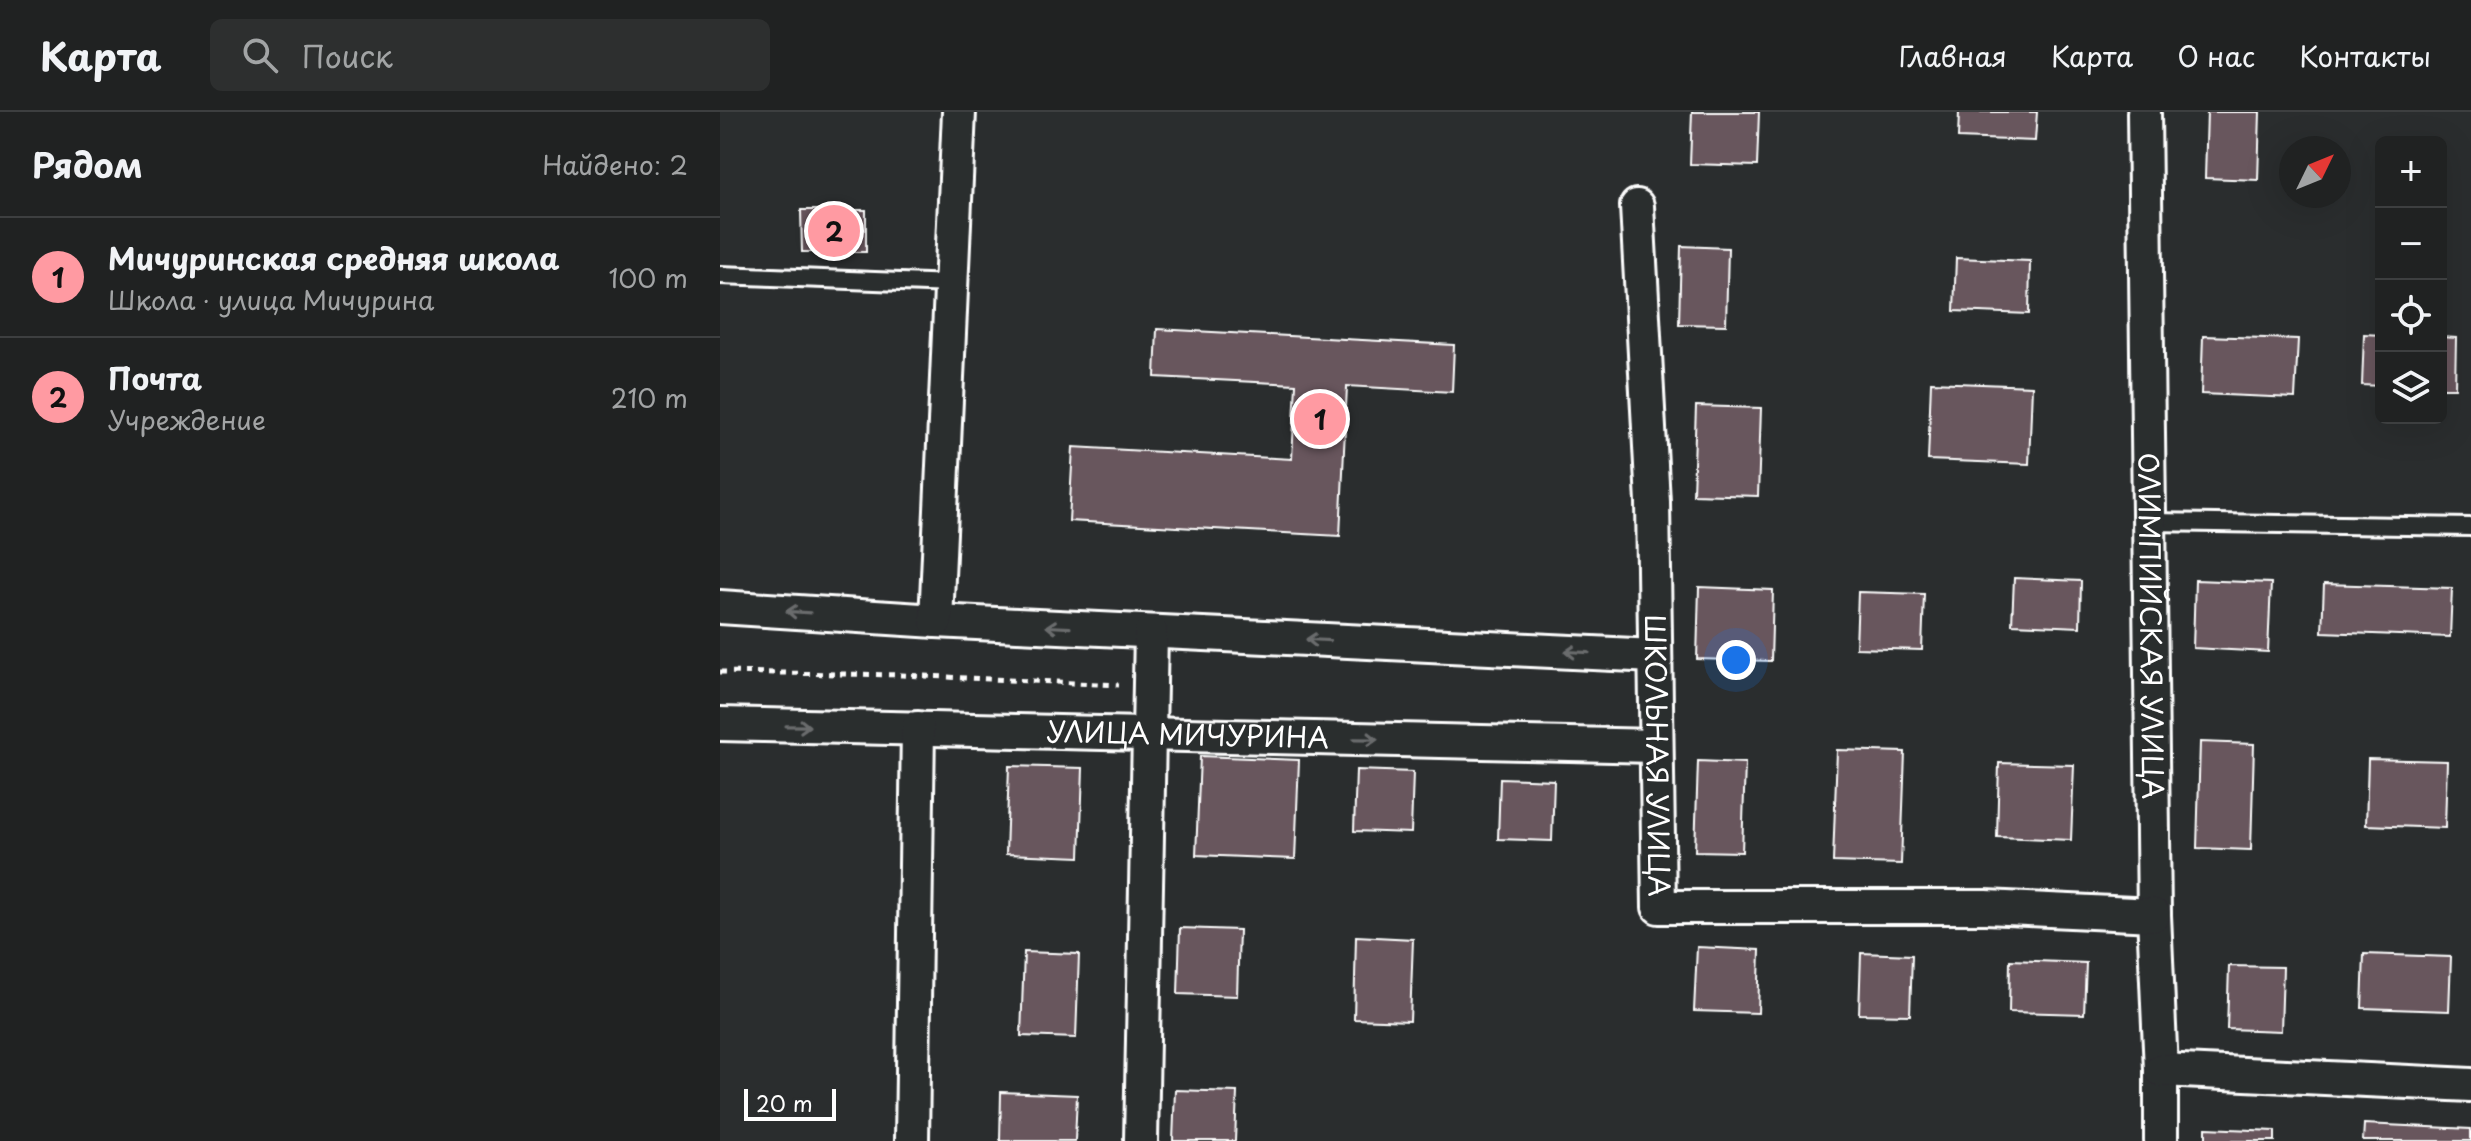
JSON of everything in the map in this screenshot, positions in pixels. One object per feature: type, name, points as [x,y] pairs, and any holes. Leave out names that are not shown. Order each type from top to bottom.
[{"type":"street","points":[[936,621],[959,112]]},
{"type":"street","name":"ОЛИМПИЙСКАЯ УЛИЦА","points":[[2144,112],[2154,915],[2161,1141]]},
{"type":"street","name":"ШКОЛЬНАЯ УЛИЦА","points":[[1637,206],[1653,502],[1659,907],[1986,907],[2154,915]]},
{"type":"street","points":[[720,607],[936,621],[1655,656]]},
{"type":"street","points":[[1141,1141],[1151,632]]},
{"type":"street","name":"УЛИЦА МИЧУРИНА","points":[[720,724],[1656,746]]},
{"type":"street","points":[[912,1141],[918,728]]},
{"type":"street","points":[[2161,1070],[2471,1085]]},
{"type":"lane","points":[[720,275],[952,284]]},
{"type":"lane","points":[[2150,522],[2471,527]]},
{"type":"path","points":[[720,672],[902,675],[1151,687]]},
{"type":"building","points":[[1692,112],[1759,112],[1757,166],[1690,164]]},
{"type":"building","points":[[1959,112],[2037,112],[2035,141],[1958,138]]},
{"type":"building","points":[[2207,112],[2260,112],[2258,180],[2205,178]]},
{"type":"building","points":[[801,210],[866,210],[866,252],[802,252]]},
{"type":"building","points":[[1681,246],[1728,248],[1726,325],[1679,324]]},
{"type":"building","points":[[1956,258],[2030,261],[2029,314],[1954,311]]},
{"type":"building","points":[[1157,329],[1454,345],[1452,392],[1347,386],[1340,536],[1069,521],[1073,447],[1292,459],[1296,384],[1155,377]]},
{"type":"building","points":[[2364,334],[2375,335],[2375,386],[2362,385]]},
{"type":"building","points":[[2203,336],[2298,339],[2295,398],[2201,394]]},
{"type":"building","points":[[2447,337],[2456,338],[2455,388],[2447,388]]},
{"type":"building","points":[[1931,382],[2032,386],[2029,464],[1928,460]]},
{"type":"building","points":[[1696,406],[1761,408],[1758,496],[1693,494]]},
{"type":"building","points":[[2014,578],[2081,581],[2080,627],[2012,624]]},
{"type":"building","points":[[2195,580],[2271,583],[2268,652],[2193,648]]},
{"type":"building","points":[[2324,584],[2452,588],[2450,637],[2322,632]]},
{"type":"building","points":[[1699,587],[1773,590],[1771,661],[1697,659]]},
{"type":"building","points":[[1858,592],[1924,594],[1922,650],[1856,648]]},
{"type":"building","points":[[2200,742],[2254,744],[2251,850],[2197,848]]},
{"type":"building","points":[[1837,750],[1905,752],[1901,864],[1833,862]]},
{"type":"building","points":[[1200,756],[1299,760],[1295,859],[1196,855]]},
{"type":"building","points":[[2368,759],[2447,761],[2445,828],[2366,825]]},
{"type":"building","points":[[1698,761],[1745,763],[1742,852],[1695,851]]},
{"type":"building","points":[[1999,763],[2074,765],[2071,840],[1997,837]]},
{"type":"building","points":[[1009,766],[1083,768],[1080,857],[1006,854]]},
{"type":"building","points":[[1356,770],[1413,772],[1411,833],[1354,831]]},
{"type":"building","points":[[1500,778],[1554,780],[1552,841],[1498,839]]},
{"type":"building","points":[[1180,928],[1239,930],[1237,996],[1178,994]]},
{"type":"building","points":[[1356,936],[1413,939],[1410,1021],[1354,1019]]},
{"type":"building","points":[[1697,947],[1760,950],[1758,1013],[1694,1011]]},
{"type":"building","points":[[1024,952],[1079,954],[1076,1038],[1021,1036]]},
{"type":"building","points":[[1861,953],[1912,955],[1910,1015],[1859,1014]]},
{"type":"building","points":[[2364,954],[2451,957],[2449,1011],[2362,1008]]},
{"type":"building","points":[[2010,960],[2086,963],[2084,1014],[2009,1012]]},
{"type":"building","points":[[2229,966],[2283,967],[2281,1031],[2227,1029]]},
{"type":"building","points":[[1175,1090],[1237,1092],[1235,1141],[1173,1141]]},
{"type":"building","points":[[1001,1092],[1077,1095],[1075,1141],[1000,1141]]},
{"type":"building","points":[[2364,1124],[2471,1129],[2471,1141],[2363,1141]]},
{"type":"building","points":[[2206,1128],[2275,1131],[2275,1141],[2206,1141]]},
{"type":"place","name":"Почта","points":[[834,231]]},
{"type":"place","name":"Мичуринская средняя школа","points":[[1320,419]]}]
